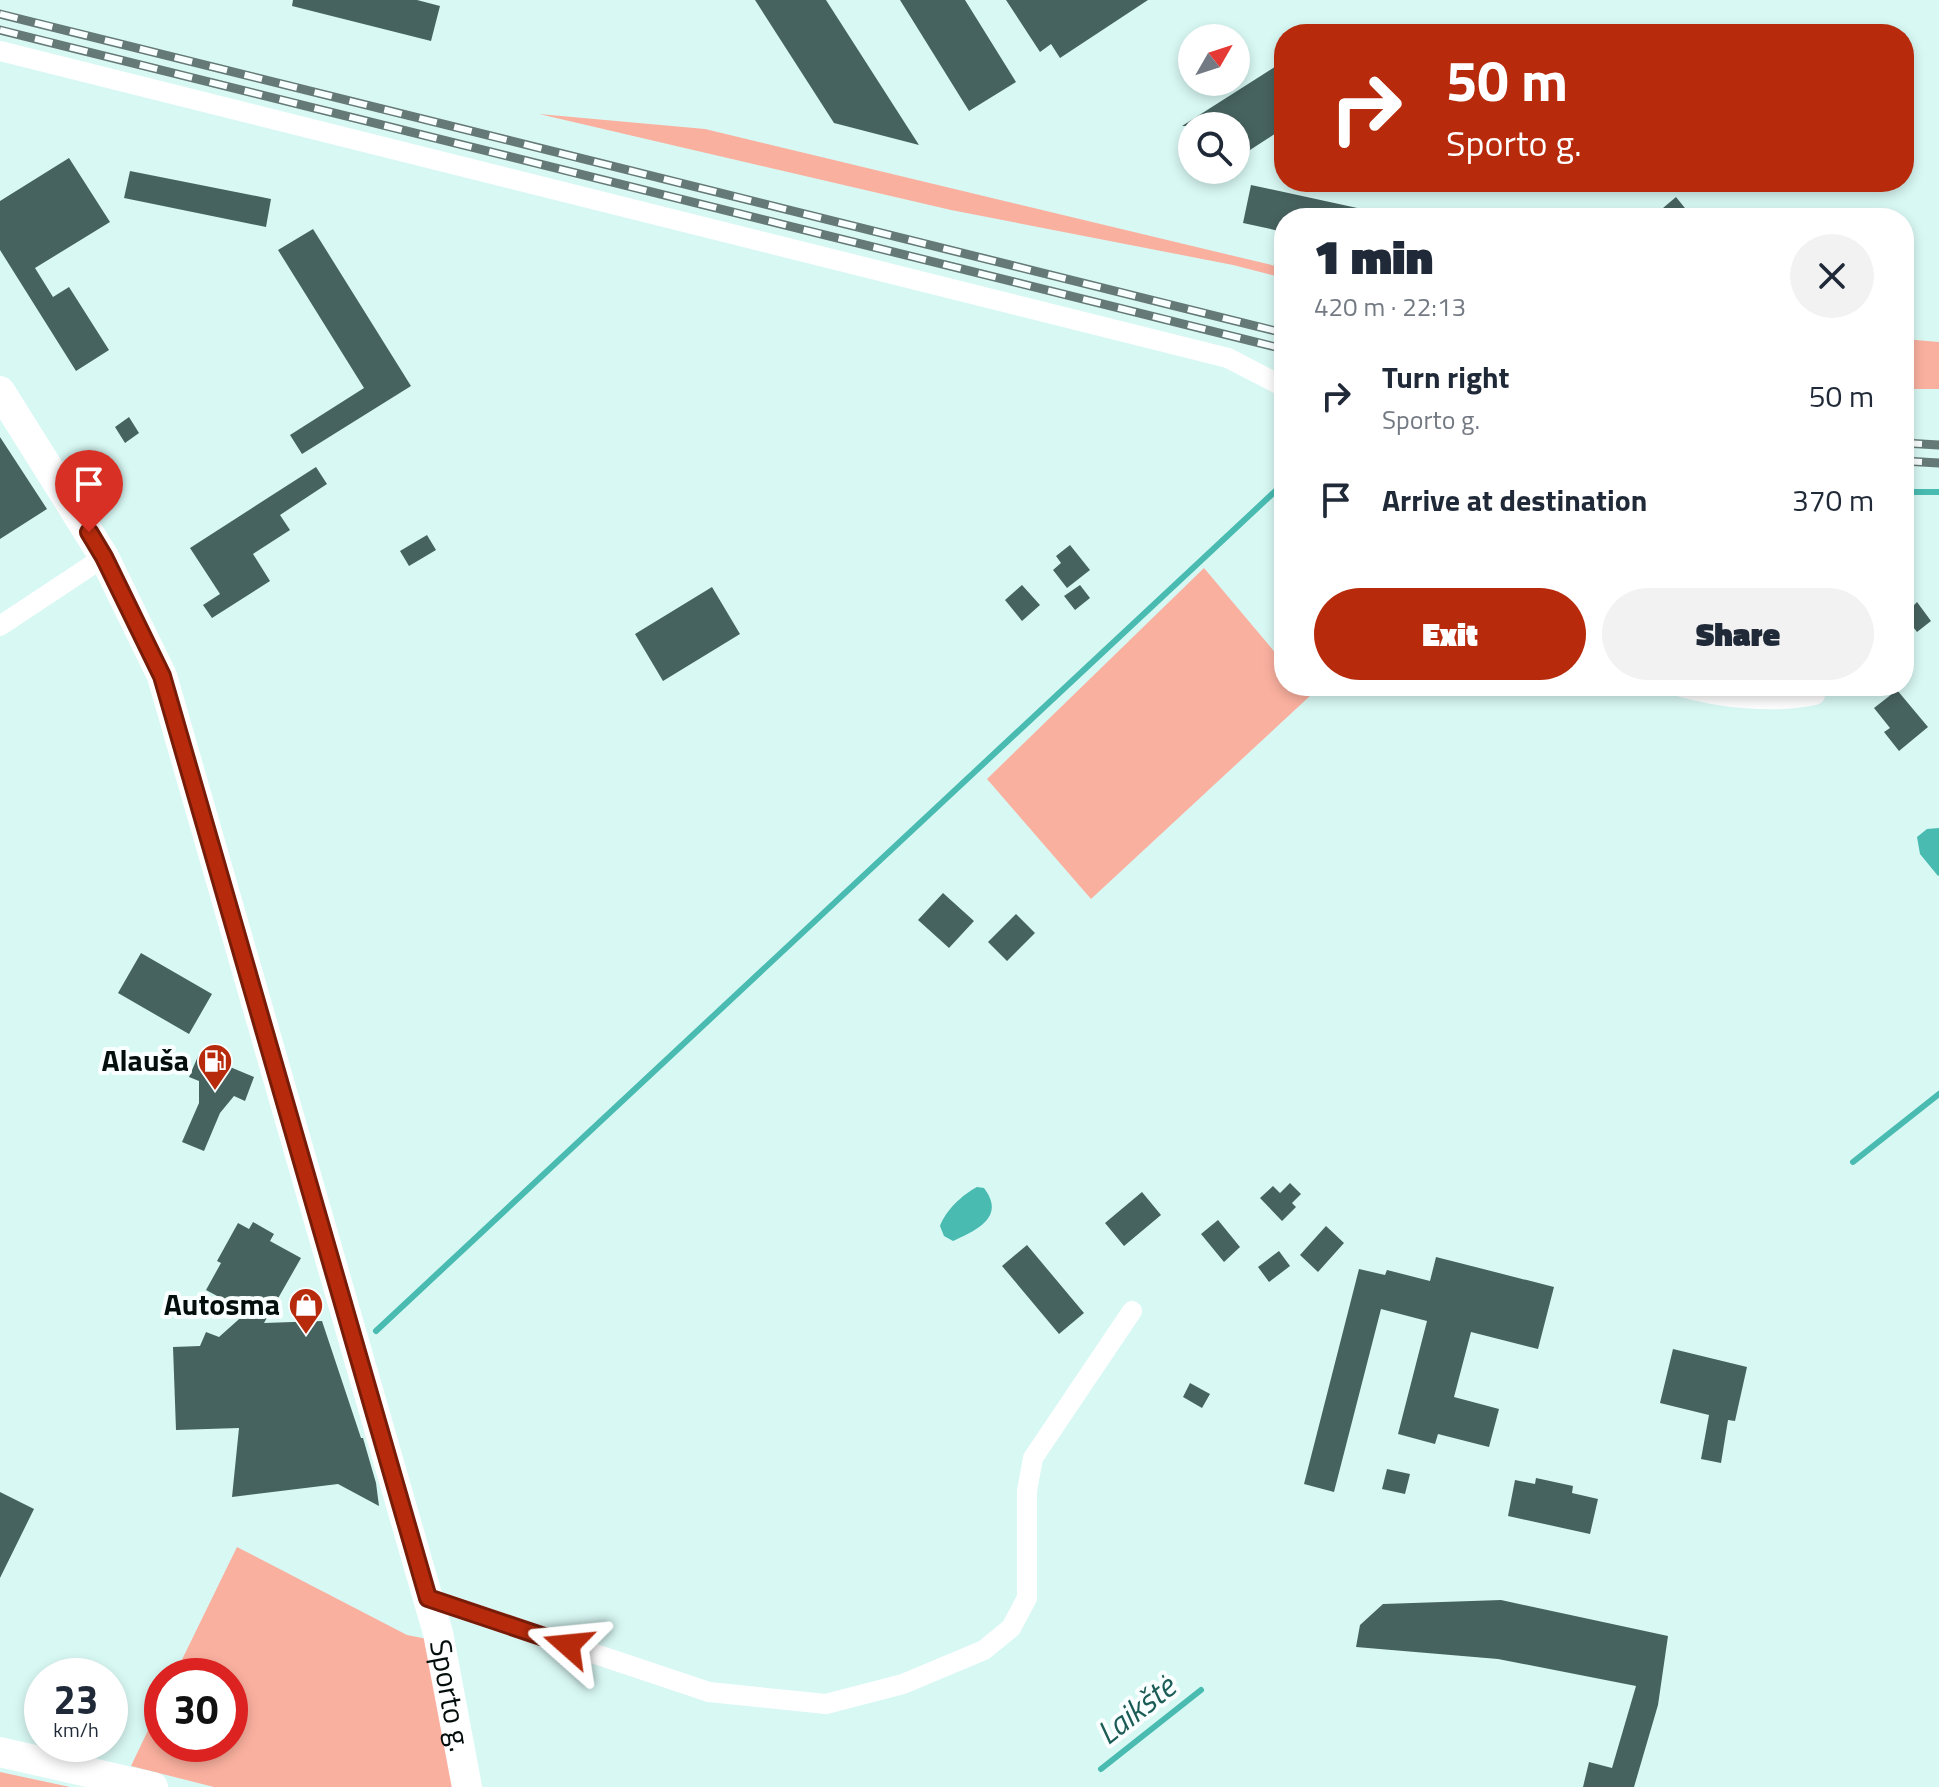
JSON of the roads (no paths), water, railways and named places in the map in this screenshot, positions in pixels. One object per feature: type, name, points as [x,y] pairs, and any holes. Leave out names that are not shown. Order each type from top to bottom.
[{"type":"street","points":[[0,51],[1228,358],[1274,382]]},
{"type":"street","name":"Sporto g.","points":[[0,391],[104,557],[162,676],[438,1633],[467,1787]]},
{"type":"street","points":[[0,626],[104,557]]},
{"type":"street","points":[[1724,696],[1792,700],[1810,696]]},
{"type":"street","points":[[428,1598],[709,1692],[826,1704],[903,1684],[984,1650],[1011,1628],[1027,1598],[1027,1491],[1033,1458],[1132,1311]]},
{"type":"street","points":[[0,1752],[153,1787]]},
{"type":"water","points":[[1939,828],[1938,876],[1920,854],[1917,837],[1927,829]]},
{"type":"water","points":[[977,1187],[984,1188],[990,1198],[990,1215],[979,1227],[953,1241],[944,1236],[940,1226],[955,1204]]},
{"type":"waterway","points":[[376,1331],[1274,492]]},
{"type":"waterway","points":[[1914,492],[1939,492]]},
{"type":"waterway","name":"Laikštė","points":[[1853,1162],[1939,1094]]},
{"type":"waterway","name":"Laikštė","points":[[1101,1769],[1201,1690]]},
{"type":"railway","points":[[0,14],[1274,331]]},
{"type":"railway","points":[[0,30],[1274,347]]},
{"type":"railway","points":[[1914,444],[1939,445]]},
{"type":"railway","points":[[1914,462],[1939,463]]},
{"type":"place","name":"Alauša","points":[[215,1092]]},
{"type":"place","name":"Autosma","points":[[306,1336]]}]
